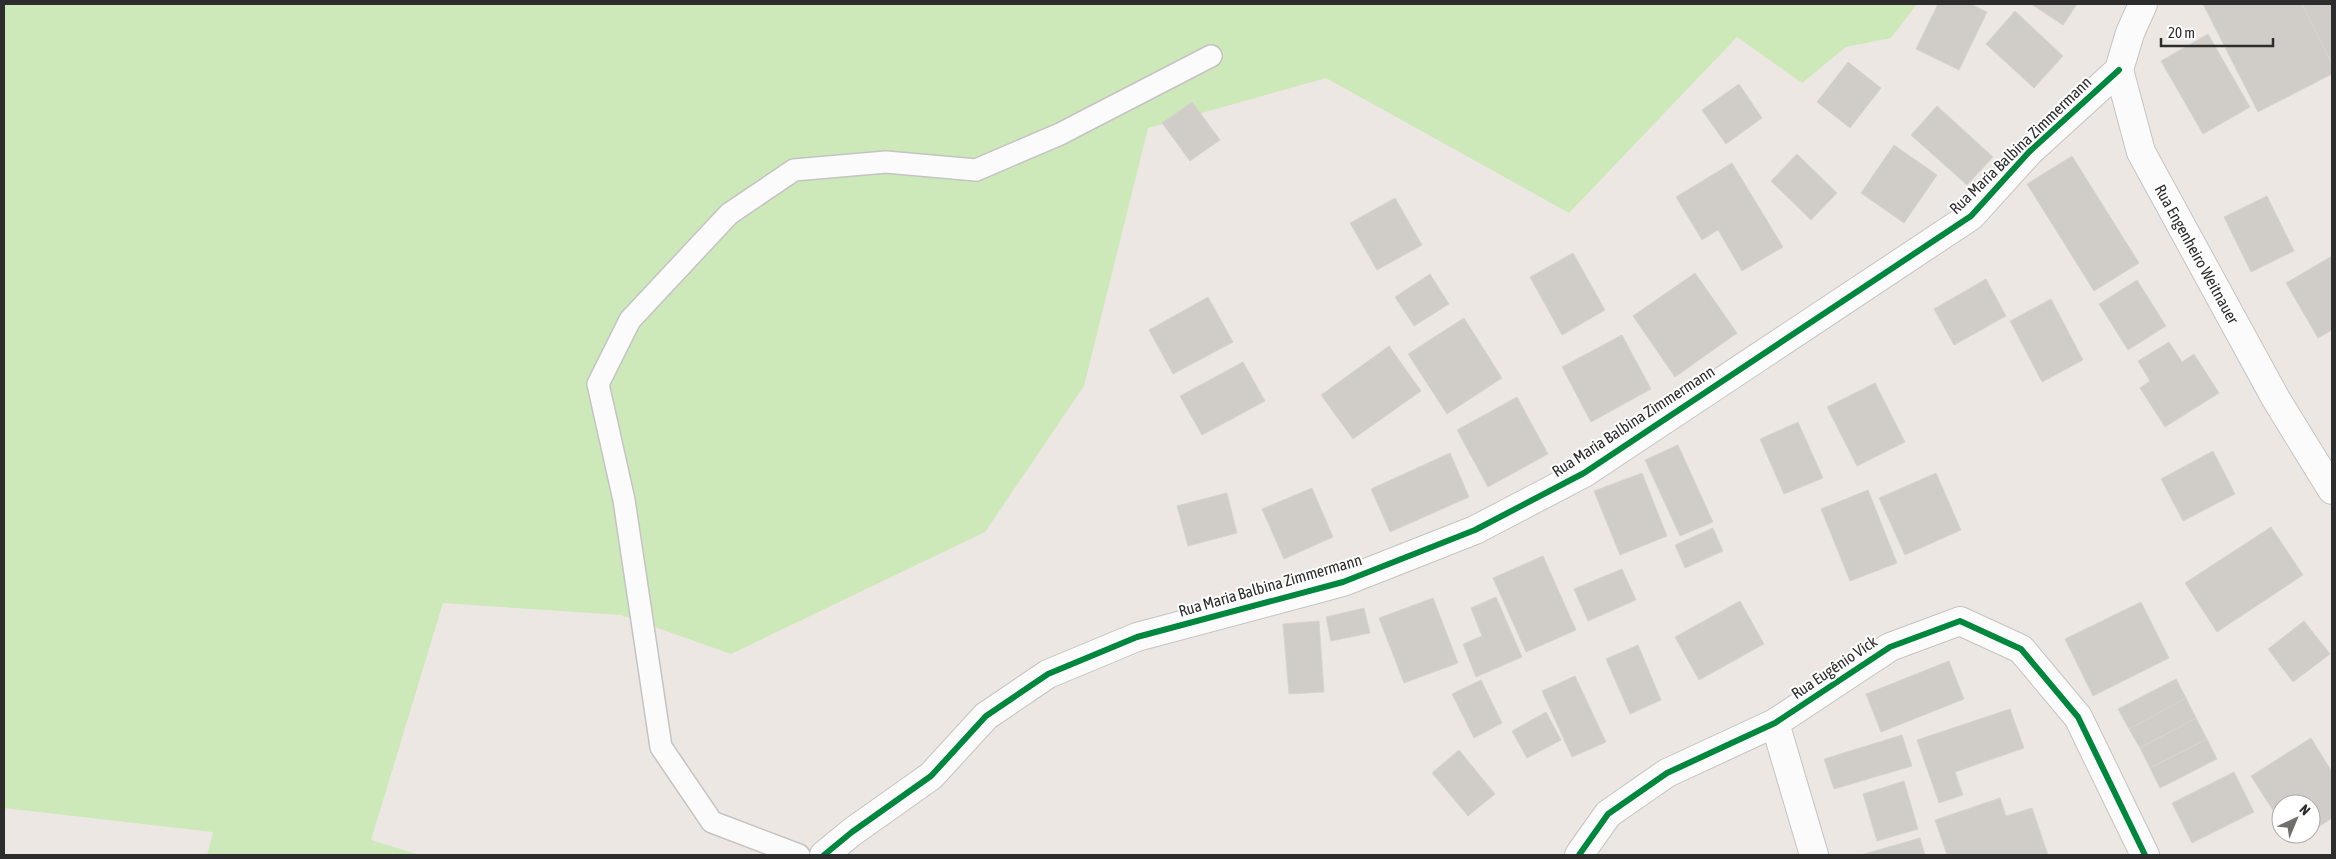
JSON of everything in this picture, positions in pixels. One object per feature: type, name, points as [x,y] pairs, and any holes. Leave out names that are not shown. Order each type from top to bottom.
[{"type":"street","points":[[2119,70],[2130,33],[2143,4]]},
{"type":"street","name":"Rua Engenheiro Weitnauer","points":[[2119,70],[2141,152],[2276,399],[2332,490]]},
{"type":"street","name":"Rua Maria Balbina Zimmermann","points":[[824,855],[931,776],[986,716],[1048,674],[1137,637],[1343,582],[1475,530],[1584,472],[1971,216],[2029,152],[2119,70]]},
{"type":"street","name":"Rua Eugênio Vick","points":[[1579,855],[1608,814],[1667,773],[1775,723],[1890,647],[1960,621],[2021,649],[2078,717],[2145,855]]},
{"type":"street","points":[[1775,723],[1814,855]]},
{"type":"lane","points":[[799,855],[712,822],[662,747],[624,500],[598,384],[630,320],[729,214],[794,170],[886,162],[976,170],[1060,134],[1212,56]]},
{"type":"green space","points":[[6,4],[1917,4],[1891,38],[1846,47],[1802,83],[1737,37],[1569,213],[1326,78],[1148,128],[1084,386],[985,532],[731,654],[621,615],[443,603],[371,840],[420,855],[207,855],[213,832],[4,808],[4,9]]},
{"type":"building","points":[[1938,4],[1971,4],[1987,12],[1959,70],[1916,49]]},
{"type":"building","points":[[2031,4],[2077,4],[2063,25]]},
{"type":"building","points":[[2203,4],[2302,4],[2332,64],[2332,74],[2258,112]]},
{"type":"building","points":[[2302,4],[2332,4],[2332,64]]},
{"type":"building","points":[[2015,11],[2063,56],[2034,88],[1986,44]]},
{"type":"building","points":[[2208,34],[2250,107],[2203,134],[2161,61]]},
{"type":"building","points":[[1848,62],[1881,88],[1850,128],[1817,102]]},
{"type":"building","points":[[1739,84],[1762,118],[1726,144],[1702,110]]},
{"type":"building","points":[[1192,102],[1220,140],[1190,161],[1162,123]]},
{"type":"building","points":[[1937,106],[1993,157],[1967,185],[1911,135]]},
{"type":"building","points":[[1894,145],[1937,175],[1904,223],[1861,193]]},
{"type":"building","points":[[1797,154],[1837,193],[1811,220],[1771,181]]},
{"type":"building","points":[[2072,156],[2139,263],[2094,291],[2027,184]]},
{"type":"building","points":[[1732,163],[1783,247],[1742,271],[1718,230],[1702,240],[1676,197]]},
{"type":"building","points":[[2267,196],[2294,251],[2251,272],[2224,217]]},
{"type":"building","points":[[1395,198],[1422,245],[1377,270],[1350,223]]},
{"type":"building","points":[[1573,253],[1605,310],[1562,335],[1530,277]]},
{"type":"building","points":[[2332,256],[2332,330],[2318,338],[2286,283]]},
{"type":"building","points":[[1695,273],[1737,333],[1675,377],[1633,316]]},
{"type":"building","points":[[1430,274],[1449,304],[1414,326],[1395,297]]},
{"type":"building","points":[[1986,279],[2006,316],[1954,345],[1934,309]]},
{"type":"building","points":[[2137,280],[2166,326],[2128,350],[2099,304]]},
{"type":"building","points":[[1208,297],[1233,342],[1173,374],[1149,330]]},
{"type":"building","points":[[2051,299],[2083,360],[2042,382],[2010,321]]},
{"type":"building","points":[[1464,318],[1502,378],[1447,414],[1408,354]]},
{"type":"building","points":[[1622,335],[1651,389],[1591,422],[1562,367]]},
{"type":"building","points":[[2169,342],[2182,362],[2194,354],[2219,393],[2165,427],[2140,388],[2150,381],[2138,361]]},
{"type":"building","points":[[1389,346],[1421,391],[1353,439],[1321,395]]},
{"type":"building","points":[[1243,362],[1265,401],[1202,435],[1180,396]]},
{"type":"building","points":[[1875,383],[1905,442],[1857,466],[1827,407]]},
{"type":"building","points":[[1517,397],[1548,454],[1488,487],[1457,430]]},
{"type":"building","points":[[1798,422],[1823,478],[1784,494],[1760,439]]},
{"type":"building","points":[[1678,445],[1713,522],[1680,536],[1645,460]]},
{"type":"building","points":[[2213,451],[2235,494],[2183,521],[2161,479]]},
{"type":"building","points":[[1450,453],[1469,497],[1390,532],[1371,489]]},
{"type":"building","points":[[1642,473],[1667,536],[1620,555],[1594,491]]},
{"type":"building","points":[[1936,473],[1961,530],[1905,555],[1879,498]]},
{"type":"building","points":[[1312,488],[1333,537],[1284,559],[1262,509]]},
{"type":"building","points":[[1868,490],[1897,563],[1850,581],[1821,509]]},
{"type":"building","points":[[1227,493],[1237,533],[1188,546],[1177,506]]},
{"type":"building","points":[[2271,527],[2303,575],[2217,632],[2185,583]]},
{"type":"building","points":[[1713,528],[1723,551],[1685,568],[1675,545]]},
{"type":"building","points":[[1543,556],[1576,630],[1526,652],[1493,578]]},
{"type":"building","points":[[1622,569],[1636,600],[1588,621],[1574,589]]},
{"type":"building","points":[[1496,597],[1522,657],[1476,677],[1463,644],[1482,636],[1471,608]]},
{"type":"building","points":[[1433,598],[1458,663],[1404,683],[1379,618]]},
{"type":"building","points":[[1740,601],[1764,644],[1699,680],[1675,637]]},
{"type":"building","points":[[2141,602],[2169,658],[2093,696],[2065,639]]},
{"type":"building","points":[[1364,608],[1370,633],[1331,641],[1326,617]]},
{"type":"building","points":[[1319,621],[1324,692],[1289,694],[1283,624]]},
{"type":"building","points":[[2304,621],[2330,654],[2293,682],[2268,649]]},
{"type":"building","points":[[1638,645],[1661,700],[1630,714],[1606,659]]},
{"type":"building","points":[[1949,661],[1964,699],[1881,732],[1866,694]]},
{"type":"building","points":[[1575,676],[1606,742],[1572,757],[1542,691]]},
{"type":"building","points":[[2176,679],[2186,698],[2129,729],[2118,709]]},
{"type":"building","points":[[1481,680],[1502,723],[1474,738],[1452,694]]},
{"type":"building","points":[[2186,698],[2196,718],[2140,748],[2129,729]]},
{"type":"building","points":[[2010,709],[2024,748],[1955,772],[1963,795],[1939,803],[1917,740]]},
{"type":"building","points":[[1546,712],[1561,740],[1527,758],[1512,731]]},
{"type":"building","points":[[2196,718],[2207,739],[2150,768],[2140,748]]},
{"type":"building","points":[[1902,735],[1912,766],[1834,789],[1824,759]]},
{"type":"building","points":[[2311,738],[2332,772],[2332,818],[2321,825],[2321,794],[2271,794],[2271,807],[2251,776]]},
{"type":"building","points":[[2207,739],[2217,759],[2160,788],[2150,768]]},
{"type":"building","points":[[1459,750],[1495,794],[1468,816],[1432,773]]},
{"type":"building","points":[[2234,772],[2254,812],[2192,843],[2172,803]]},
{"type":"building","points":[[1904,781],[1918,829],[1877,841],[1863,794]]},
{"type":"building","points":[[2000,798],[2006,816],[2032,808],[2048,855],[1947,855],[1935,820]]},
{"type":"building","points":[[1920,838],[1925,855],[1861,855]]},
{"type":"cycle path","points":[[824,855],[852,832],[931,776],[986,716],[1048,674],[1137,637],[1343,582],[1475,530],[1584,473],[1971,216],[2029,152],[2119,70]]},
{"type":"cycle path","points":[[1579,855],[1608,814],[1667,773],[1775,723],[1890,647],[1960,621],[2021,649],[2078,717],[2145,855]]}]
